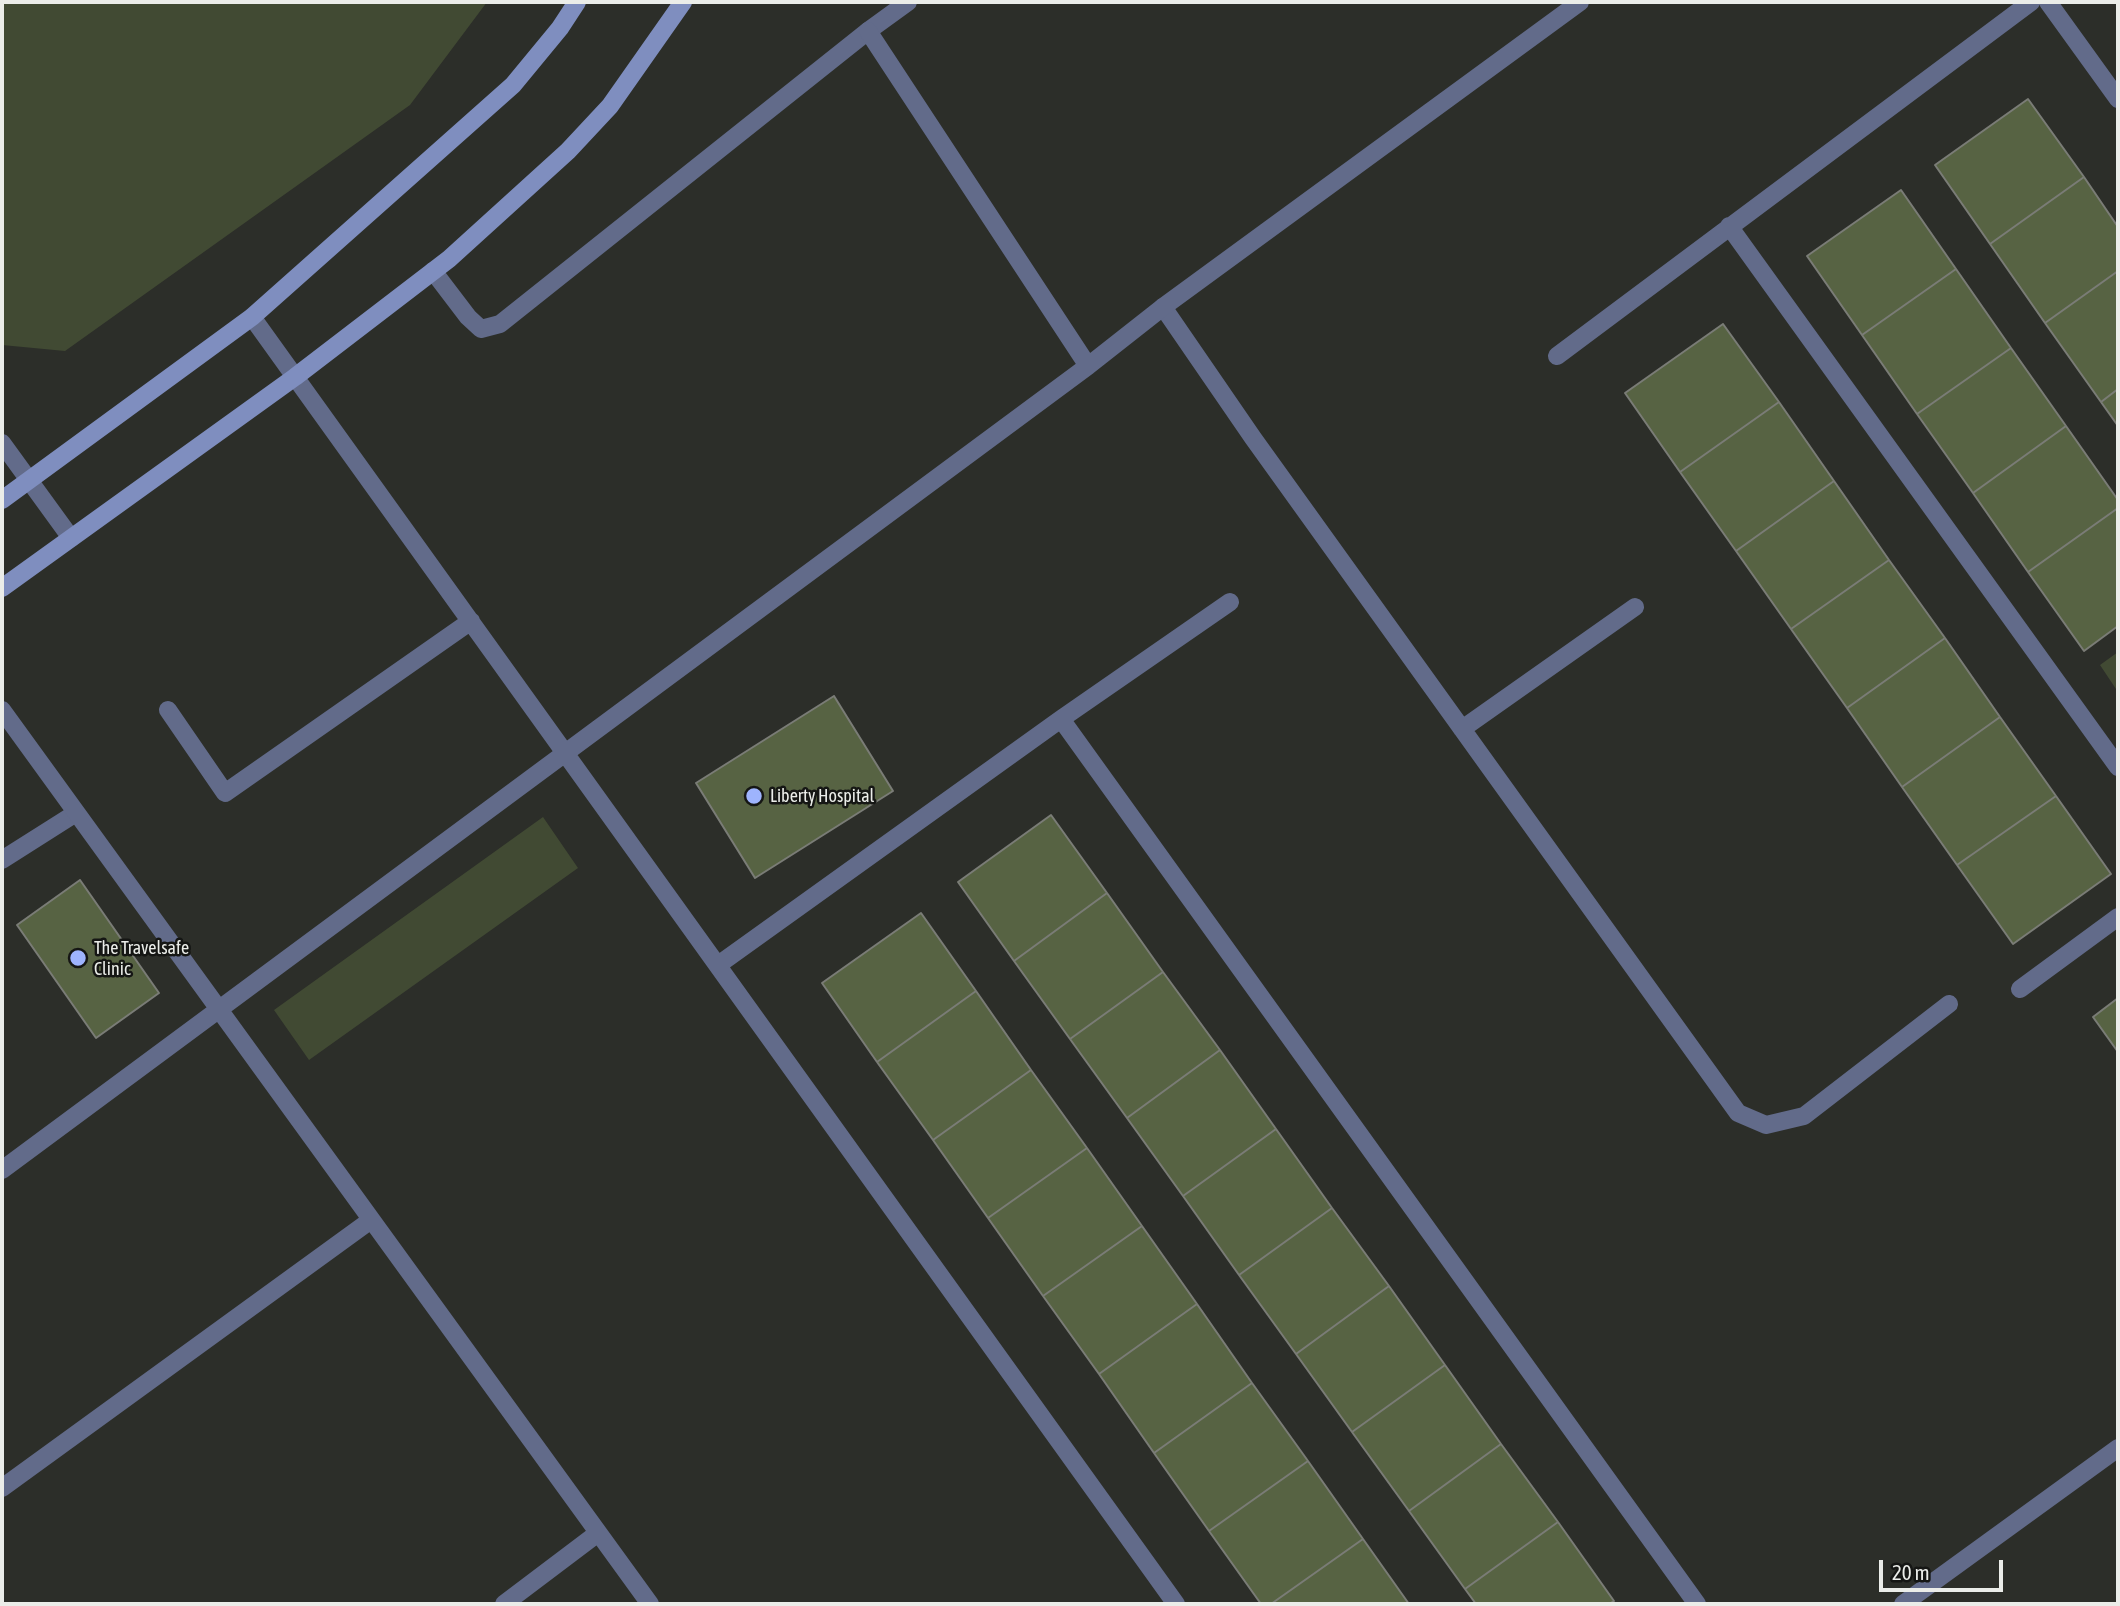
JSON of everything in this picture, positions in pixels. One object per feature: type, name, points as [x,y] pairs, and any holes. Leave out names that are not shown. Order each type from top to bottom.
[{"type":"street","points":[[2,500],[252,317],[513,85],[560,28],[577,2]]},
{"type":"street","points":[[2,588],[295,377],[433,271],[568,151],[602,115],[683,2]]},
{"type":"street","points":[[433,271],[468,317],[481,329],[500,324],[908,2]]},
{"type":"street","points":[[2,1170],[1088,366],[1163,306],[1580,2]]},
{"type":"street","points":[[1558,356],[2031,2]]},
{"type":"street","points":[[2048,2],[2118,99]]},
{"type":"street","points":[[868,31],[1088,366]]},
{"type":"street","points":[[1729,226],[2118,767]]},
{"type":"street","points":[[1163,306],[1253,438],[1738,1113],[1766,1125],[1804,1116],[1949,1004]]},
{"type":"street","points":[[252,317],[1172,1602]]},
{"type":"street","points":[[2,443],[71,538]]},
{"type":"street","points":[[718,965],[1061,719],[1230,602]]},
{"type":"street","points":[[1462,729],[1635,607]]},
{"type":"street","points":[[168,710],[225,793],[471,621]]},
{"type":"street","points":[[2,710],[650,1604]]},
{"type":"street","points":[[1061,719],[1697,1604]]},
{"type":"street","points":[[2,860],[76,813]]},
{"type":"street","points":[[2021,989],[2118,917]]},
{"type":"street","points":[[2,1488],[372,1220]]},
{"type":"street","points":[[1903,1604],[2118,1448]]},
{"type":"street","points":[[504,1604],[598,1533]]},
{"type":"green space","points":[[2,2],[487,2],[410,105],[65,351],[2,345]]},
{"type":"green space","points":[[2118,652],[2118,692],[2100,665]]},
{"type":"green space","points":[[543,817],[578,868],[309,1060],[274,1010]]},
{"type":"building","points":[[2028,99],[2084,177],[1990,244],[1935,165]]},
{"type":"building","points":[[2084,177],[2118,227],[2118,271],[2045,323],[1990,244]]},
{"type":"building","points":[[1901,190],[1956,269],[1862,335],[1807,256]]},
{"type":"building","points":[[1956,269],[2011,348],[1917,414],[1862,335]]},
{"type":"building","points":[[2118,271],[2118,389],[2101,402],[2045,323]]},
{"type":"building","points":[[1723,324],[1779,402],[1680,472],[1625,393]]},
{"type":"building","points":[[2011,348],[2066,426],[1973,493],[1917,414]]},
{"type":"building","points":[[2118,389],[2118,426],[2101,402]]},
{"type":"building","points":[[1779,402],[1834,481],[1736,551],[1680,472]]},
{"type":"building","points":[[2066,426],[2118,500],[2118,508],[2028,572],[1973,493]]},
{"type":"building","points":[[1834,481],[1889,560],[1791,629],[1736,551]]},
{"type":"building","points":[[2118,508],[2118,626],[2084,651],[2028,572]]},
{"type":"building","points":[[1889,560],[1945,638],[1847,708],[1791,629]]},
{"type":"building","points":[[1945,638],[2000,717],[1902,787],[1847,708]]},
{"type":"building","points":[[834,696],[893,791],[755,878],[696,783]]},
{"type":"building","points":[[2000,717],[2056,796],[1957,865],[1902,787]]},
{"type":"building","points":[[2056,796],[2111,874],[2013,944],[1957,865]]},
{"type":"building","points":[[1051,815],[1107,893],[1014,961],[958,882]]},
{"type":"building","points":[[80,880],[159,993],[96,1038],[17,925]]},
{"type":"building","points":[[1107,893],[1163,972],[1070,1039],[1014,961]]},
{"type":"building","points":[[921,913],[976,991],[877,1062],[822,983]]},
{"type":"building","points":[[1163,972],[1220,1050],[1127,1118],[1070,1039]]},
{"type":"building","points":[[976,991],[1031,1070],[933,1140],[877,1062]]},
{"type":"building","points":[[2118,998],[2118,1052],[2093,1017]]},
{"type":"building","points":[[1220,1050],[1276,1129],[1183,1196],[1127,1118]]},
{"type":"building","points":[[1031,1070],[1087,1148],[988,1218],[933,1140]]},
{"type":"building","points":[[1276,1129],[1332,1208],[1239,1275],[1183,1196]]},
{"type":"building","points":[[1087,1148],[1142,1226],[1043,1296],[988,1218]]},
{"type":"building","points":[[1332,1208],[1389,1286],[1296,1354],[1239,1275]]},
{"type":"building","points":[[1142,1226],[1197,1304],[1099,1374],[1043,1296]]},
{"type":"building","points":[[1389,1286],[1445,1365],[1352,1432],[1296,1354]]},
{"type":"building","points":[[1197,1304],[1252,1383],[1154,1453],[1099,1374]]},
{"type":"building","points":[[1445,1365],[1501,1444],[1409,1511],[1352,1432]]},
{"type":"building","points":[[1252,1383],[1308,1461],[1209,1531],[1154,1453]]},
{"type":"building","points":[[1501,1444],[1558,1522],[1465,1589],[1409,1511]]},
{"type":"building","points":[[1308,1461],[1363,1539],[1271,1604],[1261,1604],[1209,1531]]},
{"type":"building","points":[[1558,1522],[1614,1601],[1609,1604],[1476,1604],[1465,1589]]},
{"type":"building","points":[[1363,1539],[1409,1604],[1271,1604]]},
{"type":"place","name":"Liberty Hospital","points":[[754,796]]},
{"type":"place","name":"The Travelsafe Clinic","points":[[78,958]]}]
